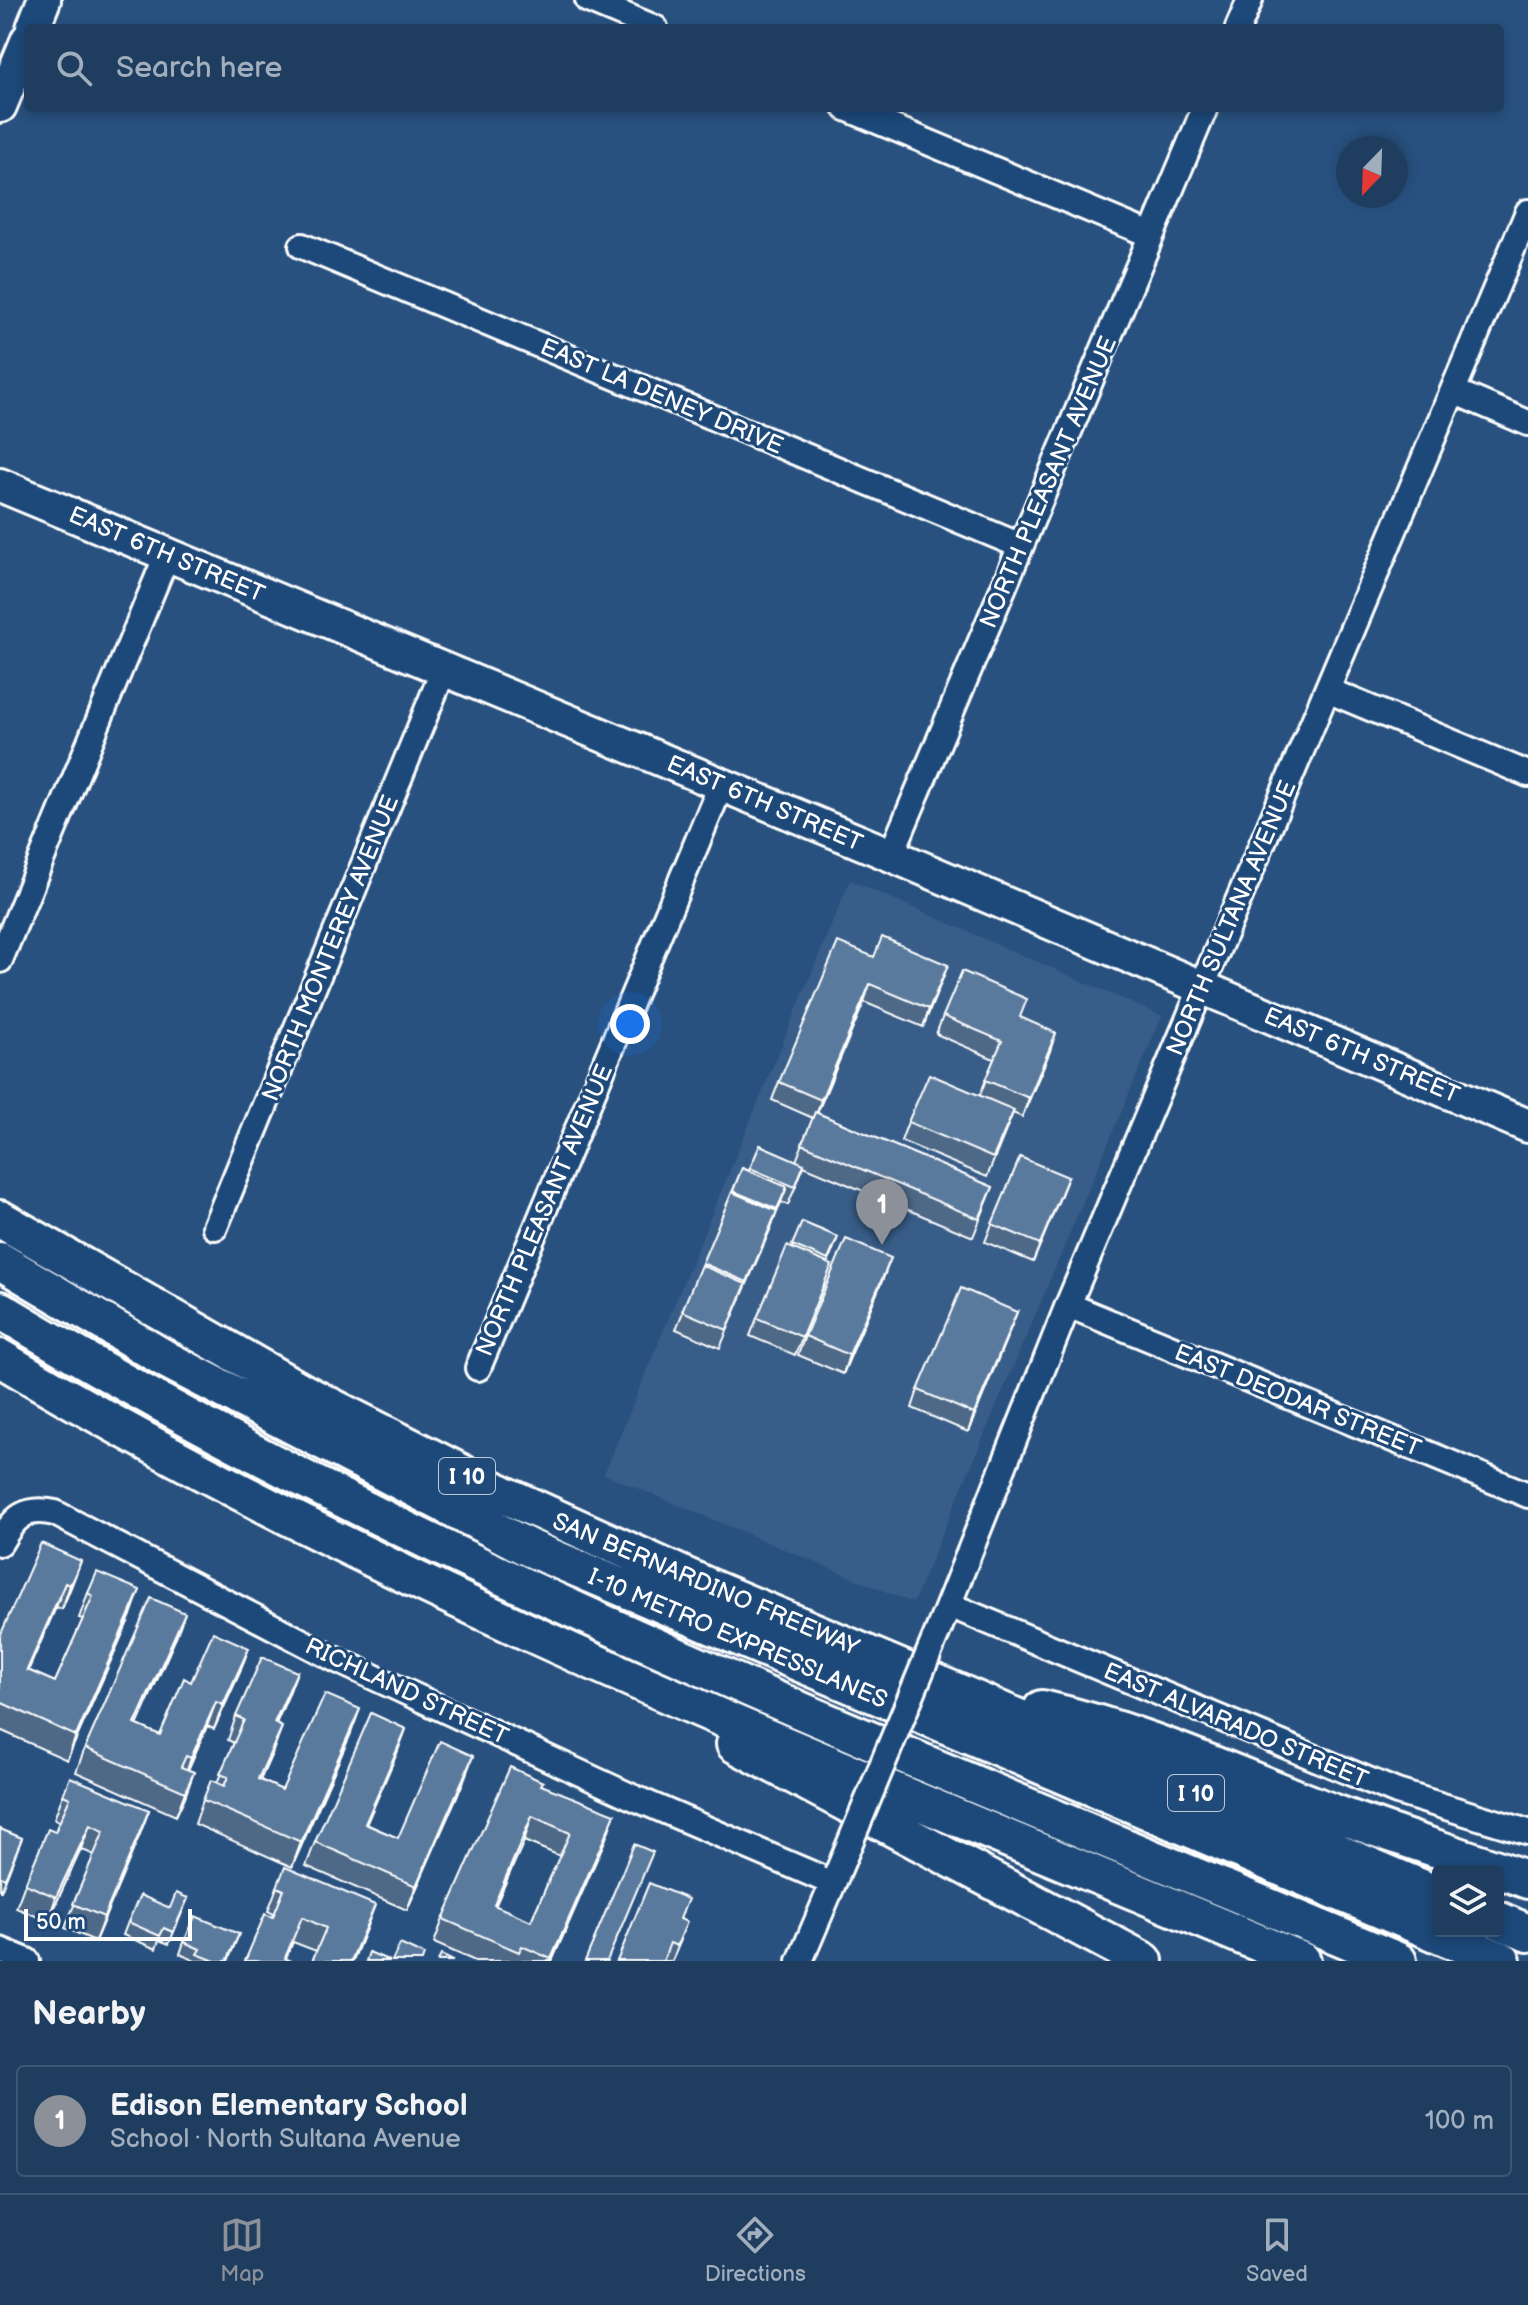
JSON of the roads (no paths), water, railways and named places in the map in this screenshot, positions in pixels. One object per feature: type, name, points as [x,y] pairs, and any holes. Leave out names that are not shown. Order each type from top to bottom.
[{"type":"highway","name":"SAN BERNARDINO FREEWAY","points":[[0,1219],[262,1370],[494,1490],[713,1589],[1432,1892]]},
{"type":"highway","name":"I-10 METRO EXPRESSLANES","points":[[0,1261],[169,1361],[527,1547],[1502,1961]]},
{"type":"highway","name":"I-10 METRO EXPRESSLANES","points":[[0,1310],[249,1452],[465,1561],[606,1626],[1398,1961]]},
{"type":"highway","points":[[0,1358],[242,1492],[584,1658],[1302,1961]]},
{"type":"highway","points":[[584,1658],[833,1797],[1144,1961]]},
{"type":"highway","points":[[955,1690],[1093,1721],[1225,1768],[1338,1814],[1528,1880]]},
{"type":"highway","points":[[1504,1923],[1528,1933]]},
{"type":"main road","points":[[35,24],[44,0]]},
{"type":"main road","points":[[0,106],[24,49]]},
{"type":"main road","name":"EAST 6TH STREET","points":[[0,485],[891,855],[1528,1126]]},
{"type":"street","points":[[588,0],[645,24]]},
{"type":"street","points":[[1240,24],[1250,0]]},
{"type":"street","points":[[856,112],[1151,235]]},
{"type":"street","name":"NORTH PLEASANT AVENUE","points":[[891,855],[1203,112]]},
{"type":"street","name":"NORTH SULTANA AVENUE","points":[[800,1961],[945,1616],[1068,1305],[1528,212]]},
{"type":"street","name":"EAST LA DENEY DRIVE","points":[[302,246],[1021,546]]},
{"type":"street","points":[[1453,391],[1528,423]]},
{"type":"street","points":[[0,960],[167,555]]},
{"type":"street","name":"NORTH MONTEREY AVENUE","points":[[215,1227],[444,669]]},
{"type":"street","points":[[1327,690],[1528,774]]},
{"type":"street","name":"NORTH PLEASANT AVENUE","points":[[478,1368],[721,785]]},
{"type":"street","name":"EAST DEODAR STREET","points":[[1068,1305],[1528,1495]]},
{"type":"street","name":"RICHLAND STREET","points":[[0,1543],[16,1516],[28,1511],[55,1513],[337,1660],[630,1796],[835,1878]]},
{"type":"street","name":"EAST ALVARADO STREET","points":[[945,1616],[1397,1792],[1528,1832]]},
{"type":"street","points":[[0,1950],[27,1961]]},
{"type":"place","name":"Edison Elementary School","points":[[882,1245]]}]
